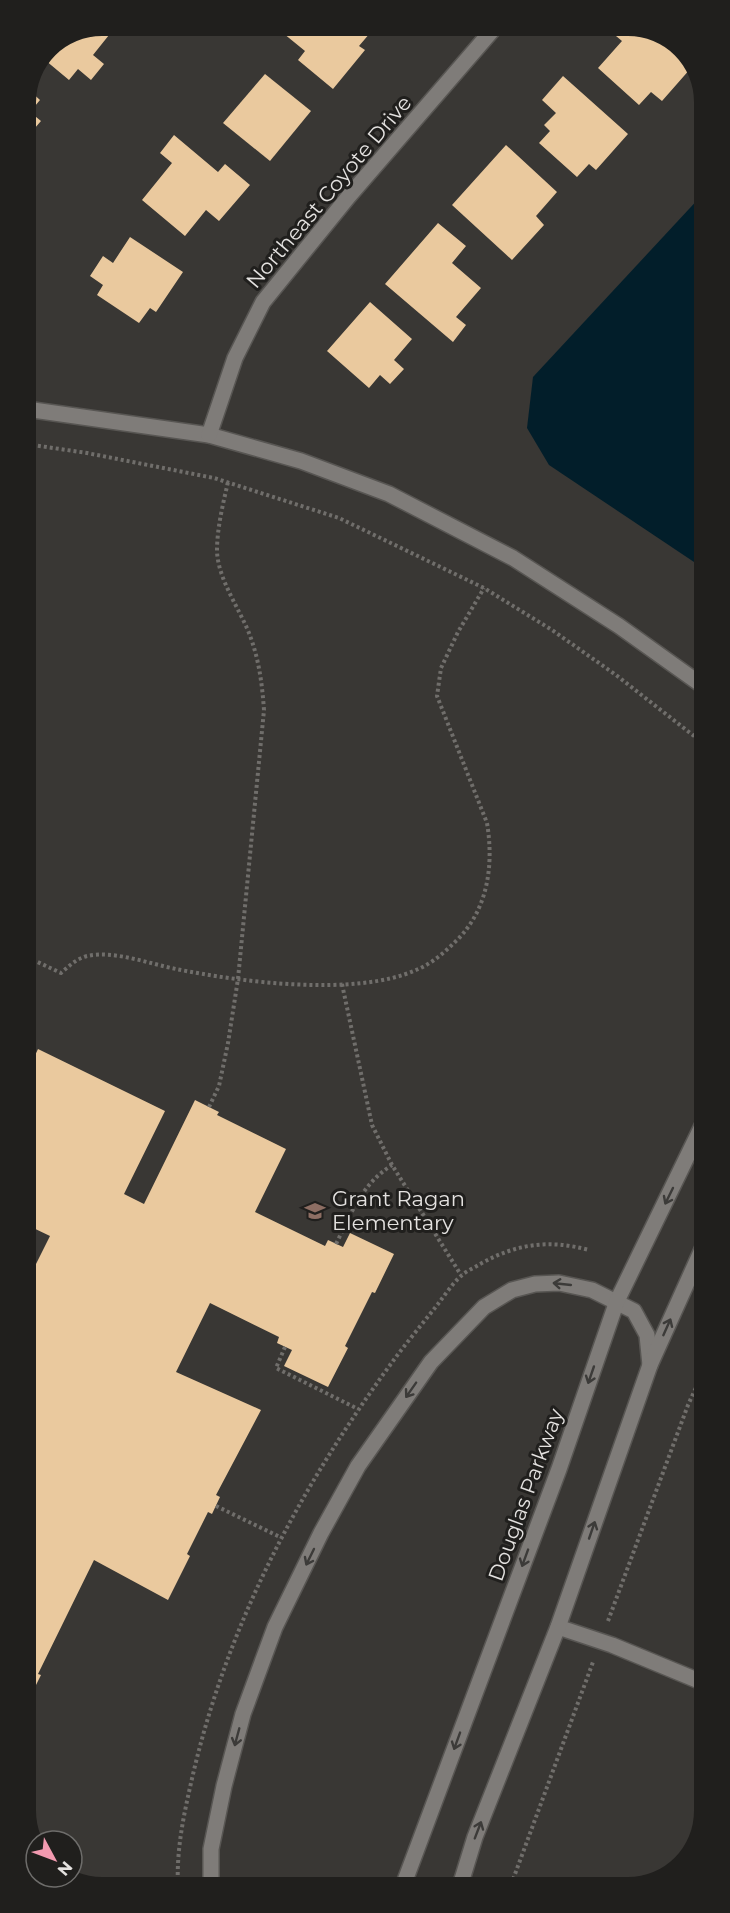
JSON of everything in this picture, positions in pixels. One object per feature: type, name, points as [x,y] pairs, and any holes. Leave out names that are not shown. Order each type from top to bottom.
[{"type":"street","name":"Northeast Coyote Drive","points":[[209,435],[235,358],[263,302],[349,196],[487,36]]},
{"type":"street","points":[[36,410],[209,435],[301,461],[389,494],[513,558],[619,626],[694,680]]},
{"type":"street","name":"Douglas Parkway","points":[[407,1877],[559,1469],[617,1301],[694,1144]]},
{"type":"street","points":[[463,1877],[475,1837],[558,1628],[650,1365],[694,1267]]},
{"type":"street","points":[[211,1877],[211,1849],[224,1786],[243,1714],[274,1627],[321,1533],[358,1466],[431,1362],[484,1306],[512,1290],[534,1284],[559,1283],[592,1290],[634,1311],[647,1335],[650,1365]]},
{"type":"street","points":[[558,1628],[612,1645],[694,1679]]},
{"type":"path","points":[[36,445],[87,453],[228,482],[339,518],[484,588],[552,630],[616,675],[694,736]]},
{"type":"path","points":[[209,1107],[219,1086],[238,979],[264,710],[261,670],[248,632],[234,606],[217,553],[220,519],[228,482]]},
{"type":"path","points":[[36,961],[61,973],[74,961],[88,956],[116,955],[203,975],[293,984],[342,984],[380,980],[416,970],[443,954],[467,931],[484,897],[491,868],[487,823],[437,696],[441,668],[458,632],[484,588]]},
{"type":"path","points":[[342,984],[372,1125],[392,1165],[462,1275],[499,1254],[526,1246],[569,1244],[589,1250]]},
{"type":"path","points":[[336,1244],[364,1189],[377,1175],[392,1165]]},
{"type":"path","points":[[285,1347],[276,1368],[358,1409]]},
{"type":"path","points":[[216,1506],[280,1537]]},
{"type":"water","points":[[694,204],[694,562],[549,465],[527,428],[533,377]]},
{"type":"building","points":[[108,36],[93,55],[104,64],[91,80],[78,69],[69,80],[49,63],[55,55],[77,41],[89,37]]},
{"type":"building","points":[[287,36],[368,36],[359,46],[365,50],[333,89],[298,60],[305,51]]},
{"type":"building","points":[[616,36],[633,36],[653,41],[672,52],[687,73],[662,101],[651,92],[639,105],[598,68],[622,41]]},
{"type":"building","points":[[265,74],[311,111],[270,161],[223,123]]},
{"type":"building","points":[[563,76],[628,134],[596,170],[589,164],[577,177],[539,143],[550,131],[544,125],[556,113],[542,100]]},
{"type":"building","points":[[36,117],[41,121],[36,127]]},
{"type":"building","points":[[174,135],[218,172],[225,164],[250,185],[219,221],[206,210],[185,236],[142,200],[172,163],[160,153]]},
{"type":"building","points":[[506,145],[557,192],[536,216],[544,225],[512,260],[452,205]]},
{"type":"building","points":[[438,223],[466,246],[452,263],[481,288],[456,317],[466,325],[453,342],[385,284]]},
{"type":"building","points":[[130,237],[183,272],[156,312],[150,308],[139,323],[97,295],[103,285],[90,276],[103,256],[113,263]]},
{"type":"building","points":[[370,302],[412,339],[394,360],[404,369],[390,384],[380,375],[369,388],[327,351]]},
{"type":"building","points":[[38,1049],[165,1111],[124,1194],[144,1204],[195,1100],[219,1112],[217,1115],[286,1149],[255,1212],[325,1246],[328,1240],[343,1247],[350,1233],[394,1254],[345,1346],[348,1348],[328,1387],[284,1366],[292,1350],[277,1343],[279,1337],[210,1303],[176,1372],[261,1410],[216,1495],[220,1497],[212,1514],[208,1512],[187,1554],[190,1556],[168,1600],[94,1560],[38,1674],[41,1675],[36,1685],[36,1264],[50,1236],[36,1229],[36,1053]]},
{"type":"place","name":"Grant Ragan Elementary","points":[[315,1211]]}]
